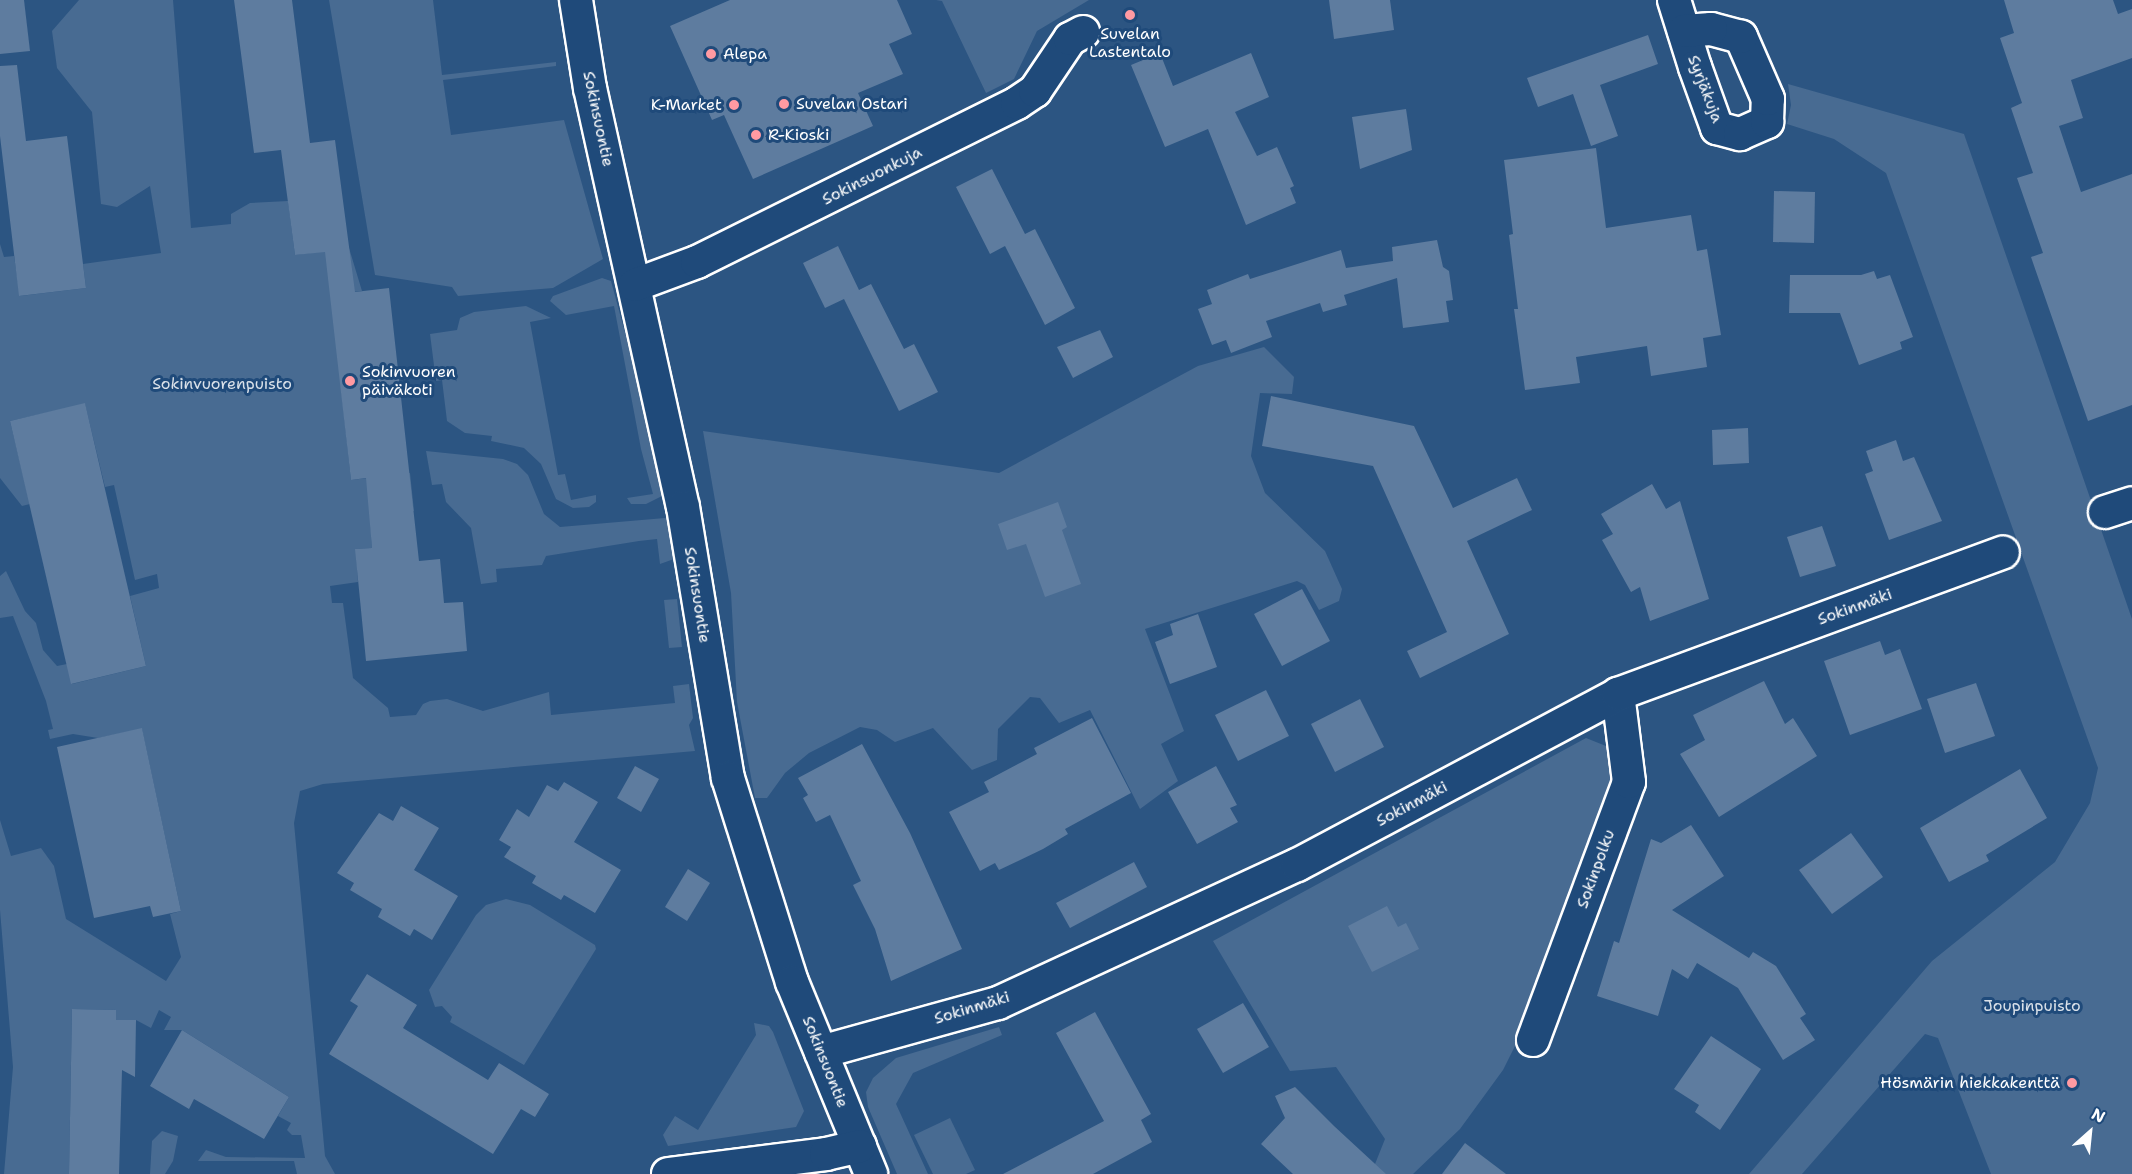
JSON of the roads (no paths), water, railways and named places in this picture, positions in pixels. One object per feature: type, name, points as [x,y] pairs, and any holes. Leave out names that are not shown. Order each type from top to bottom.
[{"type":"street","name":"Sokinsuontie","points":[[576,0],[590,88],[683,507],[728,778],[759,888],[821,1052],[866,1160]]},
{"type":"street","points":[[1674,0],[1684,31]]},
{"type":"street","name":"Sokinsuonkuja","points":[[635,285],[697,262],[1017,103],[1035,92],[1070,39],[1083,32]]},
{"type":"street","name":"Sokinmäki","points":[[821,1052],[998,1004],[1297,865],[1618,694],[2003,552]]},
{"type":"street","name":"Sokinpolku","points":[[1533,1040],[1629,782],[1618,694]]},
{"type":"street","points":[[668,1174],[826,1154],[866,1160]]},
{"type":"place","name":"Suvelan Lastentalo","points":[[1130,15]]},
{"type":"place","name":"Alepa","points":[[711,54]]},
{"type":"place","name":"Suvelan Ostari","points":[[784,104]]},
{"type":"place","name":"K-Market","points":[[734,105]]},
{"type":"place","name":"R-Kioski","points":[[756,135]]},
{"type":"place","name":"Sokinvuoren päiväkoti","points":[[350,381]]},
{"type":"place","name":"Hösmärin hiekkakenttä","points":[[2072,1083]]},
{"type":"park label","name":"Sokinvuorenpuisto","points":[[222,384]]},
{"type":"park label","name":"Joupinpuisto","points":[[2032,1006]]}]
